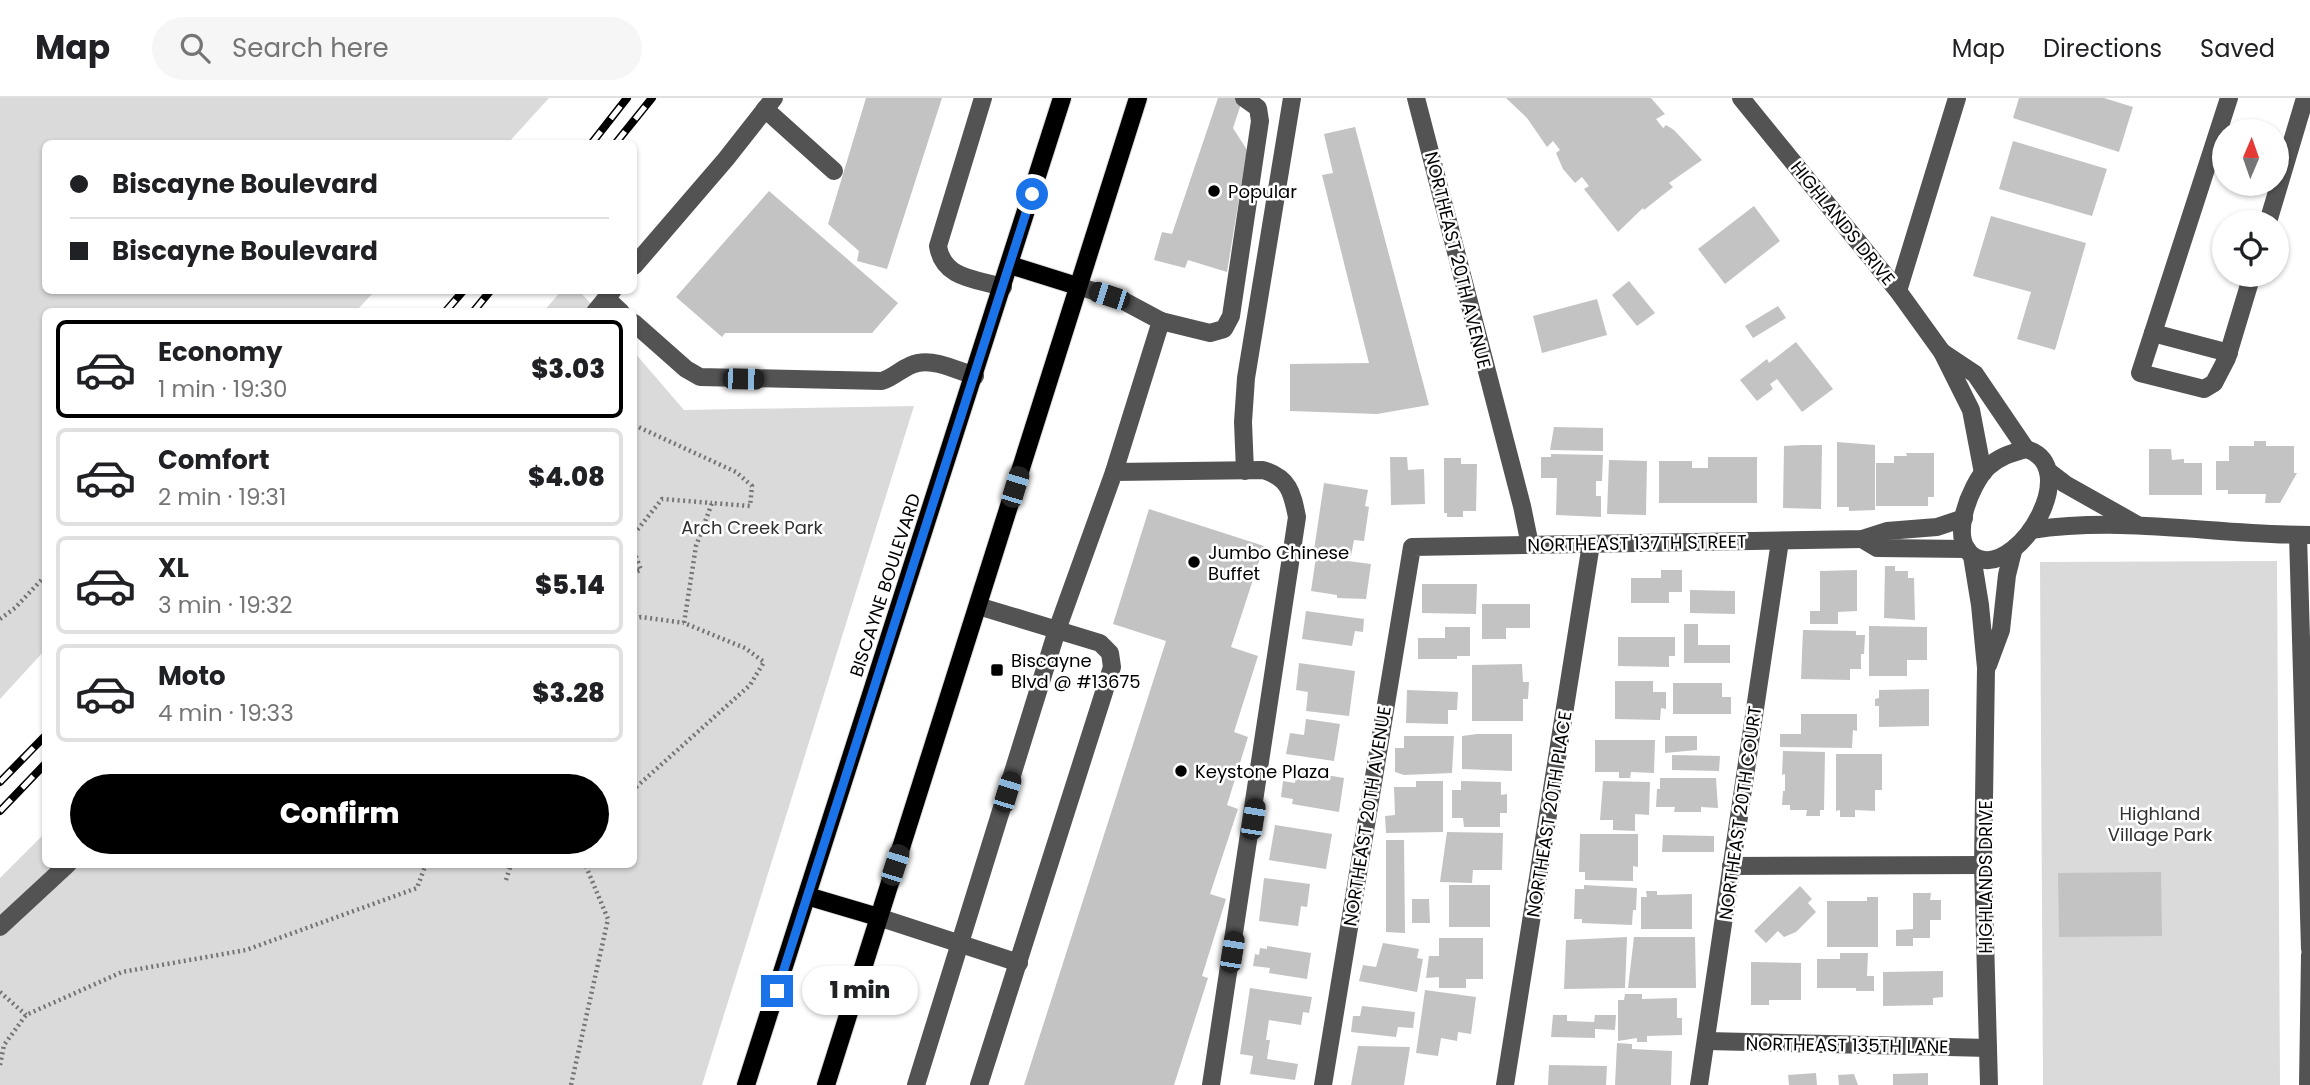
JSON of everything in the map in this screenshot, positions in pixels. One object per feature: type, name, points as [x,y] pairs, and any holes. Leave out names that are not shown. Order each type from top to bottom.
[{"type":"main road","name":"BISCAYNE BOULEVARD","points":[[746,1085],[1062,98]]},
{"type":"main road","points":[[826,1085],[1138,98]]},
{"type":"main road","points":[[1010,265],[1077,286]]},
{"type":"main road","points":[[807,896],[878,917]]},
{"type":"street","points":[[983,98],[938,246],[940,260],[951,272],[1003,287]]},
{"type":"street","points":[[1077,286],[1120,299],[1161,321],[1210,333],[1224,329],[1231,316],[1260,121],[1258,108],[1244,98]]},
{"type":"street","points":[[1245,471],[1243,422],[1246,378],[1292,98]]},
{"type":"street","name":"NORTHEAST 20TH AVENUE","points":[[1416,98],[1530,545]]},
{"type":"street","name":"HIGHLANDS DRIVE","points":[[1741,98],[1898,290],[1941,352],[1970,410],[1983,472]]},
{"type":"street","points":[[1898,290],[1957,98]]},
{"type":"street","points":[[2229,98],[2140,373],[2204,388],[2214,383],[2229,353],[2248,287]]},
{"type":"street","points":[[2272,210],[2305,98]]},
{"type":"street","points":[[637,262],[769,104],[834,170]]},
{"type":"street","points":[[916,1085],[1058,630],[1114,472],[1161,321]]},
{"type":"street","points":[[637,326],[685,369],[700,377],[882,381],[895,377],[918,363],[935,363],[975,376]]},
{"type":"street","points":[[2153,333],[2229,353]]},
{"type":"street","name":"HIGHLANDS DRIVE","points":[[1941,352],[1975,374],[2026,449]]},
{"type":"street","points":[[2026,449],[2044,457],[2048,471],[2051,481],[2045,502],[2031,530],[2013,551],[2004,558],[1992,561],[1982,560],[1969,552],[1962,538],[1964,519],[1975,482],[1983,472],[2003,456],[2026,449]]},
{"type":"street","points":[[1114,472],[1263,470],[1277,474],[1287,485],[1294,499],[1297,517],[1211,1085]]},
{"type":"street","points":[[2048,471],[2065,484],[2136,524]]},
{"type":"street","name":"NORTHEAST 137TH STREET","points":[[1412,547],[1862,539],[1887,531],[1937,527],[1964,519]]},
{"type":"street","points":[[2031,530],[2056,526],[2136,524],[2304,535],[2310,948]]},
{"type":"street","name":"NORTHEAST 137TH STREET","points":[[1862,539],[1877,548],[1969,552]]},
{"type":"street","name":"NORTHEAST 20TH COURT","points":[[1699,1085],[1780,541]]},
{"type":"street","name":"NORTHEAST 20TH PLACE","points":[[1505,1085],[1591,544]]},
{"type":"street","name":"NORTHEAST 20TH AVENUE","points":[[1323,1085],[1412,547]]},
{"type":"street","name":"HIGHLANDS DRIVE","points":[[1986,668],[2001,630],[2007,575],[2013,551]]},
{"type":"street","name":"HIGHLANDS DRIVE","points":[[1969,552],[1986,668],[1983,865],[1989,1085]]},
{"type":"street","points":[[978,606],[1100,643],[1110,653],[1112,667],[979,1085]]},
{"type":"street","points":[[1731,866],[1983,865]]},
{"type":"street","points":[[0,927],[64,868]]},
{"type":"street","points":[[878,917],[1019,963]]},
{"type":"street","points":[[2308,1085],[2310,955]]},
{"type":"street","name":"NORTHEAST 135TH LANE","points":[[1707,1041],[1988,1048]]},
{"type":"path","points":[[637,426],[736,472],[752,486],[750,506],[662,499],[637,530]]},
{"type":"path","points":[[684,623],[696,546],[712,503]]},
{"type":"path","points":[[0,619],[15,608],[42,579]]},
{"type":"path","points":[[637,618],[684,623],[745,648],[764,662],[750,685],[637,786]]},
{"type":"path","points":[[0,1065],[4,1045],[26,1015],[122,972],[246,950],[417,888],[424,868]]},
{"type":"path","points":[[506,880],[510,868]]},
{"type":"path","points":[[572,1085],[608,919],[587,868]]},
{"type":"path","points":[[0,992],[26,1015]]},
{"type":"green space","points":[[0,98],[549,98],[511,140],[42,140],[42,294],[372,294],[359,308],[42,308],[42,653],[0,699]]},
{"type":"green space","points":[[559,294],[582,294],[595,308],[546,308]]},
{"type":"green space","name":"Arch Creek Park","points":[[637,355],[684,410],[914,406],[702,1085],[0,1085],[0,878],[42,836],[42,868],[637,868]]},
{"type":"green space","name":"Highland Village Park","points":[[2277,561],[2280,1085],[2043,1085],[2040,562]]},
{"type":"building","points":[[866,98],[942,98],[887,269],[857,261],[859,251],[828,224]]},
{"type":"building","name":"Popular","points":[[1218,98],[1243,98],[1233,128],[1247,150],[1227,272],[1188,260],[1185,268],[1154,260],[1162,232],[1172,234]]},
{"type":"building","points":[[1506,98],[1651,98],[1665,114],[1656,119],[1663,128],[1666,125],[1674,130],[1702,160],[1669,183],[1673,187],[1644,210],[1643,208],[1618,232],[1584,189],[1589,186],[1582,177],[1575,183],[1563,169],[1556,153],[1560,150],[1553,141],[1547,147],[1527,118]]},
{"type":"building","points":[[2019,98],[2104,98],[2133,107],[2119,152],[2013,118]]},
{"type":"building","points":[[1355,127],[1429,405],[1377,414],[1290,411],[1290,364],[1369,363],[1322,175],[1333,173],[1324,134]]},
{"type":"building","points":[[2013,141],[2107,169],[2092,216],[1999,189]]},
{"type":"building","points":[[769,191],[898,303],[872,333],[725,333],[722,337],[676,297]]},
{"type":"building","points":[[1754,206],[1780,241],[1725,284],[1698,249]]},
{"type":"building","points":[[1991,216],[2086,243],[2055,350],[2017,339],[2031,292],[1973,276]]},
{"type":"building","points":[[1629,281],[1655,313],[1637,326],[1612,295]]},
{"type":"building","points":[[1597,299],[1607,335],[1542,353],[1533,316]]},
{"type":"building","points":[[1778,306],[1786,318],[1753,338],[1745,326]]},
{"type":"building","points":[[1796,342],[1833,389],[1802,412],[1777,379],[1770,384],[1773,389],[1757,401],[1740,380],[1767,359],[1769,363]]},
{"type":"building","points":[[1554,427],[1603,428],[1603,451],[1550,450]]},
{"type":"building","points":[[2254,441],[2266,441],[2266,446],[2294,446],[2294,473],[2297,473],[2280,503],[2265,503],[2266,494],[2228,494],[2228,490],[2216,490],[2216,461],[2229,461],[2229,446],[2254,446]]},
{"type":"building","points":[[1837,442],[1875,445],[1875,510],[1849,511],[1849,507],[1837,507]]},
{"type":"building","points":[[1822,445],[1821,509],[1783,508],[1784,446]]},
{"type":"building","points":[[2149,449],[2171,449],[2172,460],[2184,459],[2184,463],[2202,463],[2202,495],[2149,495]]},
{"type":"building","points":[[1906,453],[1934,453],[1934,497],[1928,497],[1928,506],[1876,506],[1876,463],[1894,463],[1894,456],[1907,456]]},
{"type":"building","points":[[1551,454],[1603,455],[1602,481],[1596,481],[1596,496],[1601,496],[1601,517],[1556,515],[1557,478],[1541,478],[1541,457],[1551,457]]},
{"type":"building","points":[[1390,457],[1407,457],[1408,470],[1424,469],[1425,504],[1391,505]]},
{"type":"building","points":[[1708,457],[1757,457],[1757,503],[1659,503],[1659,461],[1692,461],[1692,468],[1708,468]]},
{"type":"building","points":[[1444,458],[1461,458],[1461,464],[1477,464],[1476,511],[1463,511],[1463,517],[1447,517],[1447,513],[1444,513]]},
{"type":"building","points":[[1609,460],[1647,461],[1646,515],[1607,514]]},
{"type":"building","points":[[1324,483],[1368,490],[1365,506],[1369,507],[1364,541],[1354,540],[1351,556],[1314,550]]},
{"type":"building","name":"Keystone Plaza","points":[[1149,509],[1264,546],[1231,647],[1258,656],[1234,732],[1248,737],[1227,805],[1238,809],[1210,894],[1226,899],[1202,976],[1208,978],[1174,1085],[1024,1085],[1166,641],[1113,624]]},
{"type":"building","points":[[1316,557],[1371,564],[1366,599],[1337,598],[1337,595],[1311,591]]},
{"type":"building","points":[[1885,566],[1895,566],[1895,571],[1908,571],[1908,578],[1914,578],[1915,620],[1884,618]]},
{"type":"building","points":[[1661,570],[1682,570],[1682,592],[1669,592],[1669,603],[1631,603],[1631,578],[1661,578]]},
{"type":"building","points":[[1857,570],[1857,611],[1838,612],[1838,624],[1810,624],[1810,611],[1820,611],[1820,571]]},
{"type":"building","points":[[1422,584],[1477,584],[1476,614],[1422,613]]},
{"type":"building","points":[[1690,590],[1735,591],[1735,614],[1690,613]]},
{"type":"building","points":[[1482,604],[1530,604],[1530,628],[1506,628],[1506,639],[1482,639]]},
{"type":"building","points":[[1306,611],[1364,619],[1363,632],[1355,631],[1352,646],[1302,639]]},
{"type":"building","points":[[1684,624],[1698,624],[1698,645],[1730,645],[1730,663],[1684,663]]},
{"type":"building","points":[[1869,626],[1927,627],[1927,660],[1907,660],[1907,676],[1869,676]]},
{"type":"building","points":[[1445,627],[1470,627],[1470,656],[1457,656],[1457,659],[1418,659],[1418,638],[1445,638]]},
{"type":"building","points":[[1803,630],[1856,631],[1856,635],[1865,635],[1861,669],[1850,669],[1850,680],[1801,679]]},
{"type":"building","points":[[1618,637],[1675,637],[1675,656],[1669,656],[1669,667],[1618,666]]},
{"type":"building","points":[[1299,663],[1355,671],[1349,716],[1306,711],[1308,692],[1296,690]]},
{"type":"building","points":[[1522,664],[1523,682],[1529,682],[1528,699],[1523,699],[1523,721],[1472,721],[1472,665]]},
{"type":"building","points":[[1615,681],[1653,681],[1653,692],[1666,692],[1666,709],[1661,708],[1660,720],[1615,719]]},
{"type":"building","points":[[1673,683],[1722,683],[1722,697],[1731,697],[1731,714],[1673,714]]},
{"type":"building","points":[[1929,689],[1929,726],[1879,727],[1879,706],[1875,706],[1875,699],[1879,698],[1879,690]]},
{"type":"building","points":[[1407,690],[1458,692],[1457,710],[1448,710],[1448,724],[1406,723]]},
{"type":"building","points":[[1801,714],[1857,714],[1857,731],[1853,730],[1852,748],[1780,747],[1780,734],[1801,734]]},
{"type":"building","points":[[1306,719],[1340,724],[1334,761],[1286,754],[1290,733],[1304,735]]},
{"type":"building","points":[[1512,734],[1512,771],[1462,769],[1462,736]]},
{"type":"building","points":[[1404,736],[1454,736],[1452,773],[1404,775],[1395,772],[1395,748],[1404,748]]},
{"type":"building","points":[[1665,736],[1697,736],[1697,750],[1665,753]]},
{"type":"building","points":[[1595,740],[1655,740],[1654,773],[1631,772],[1630,778],[1619,778],[1619,772],[1595,772]]},
{"type":"building","points":[[1783,751],[1825,752],[1824,810],[1820,810],[1820,816],[1806,816],[1807,810],[1790,810],[1790,805],[1782,805],[1785,791],[1785,774],[1782,775]]},
{"type":"building","points":[[1836,754],[1882,754],[1882,790],[1875,790],[1875,811],[1855,810],[1855,817],[1840,817],[1840,810],[1836,811]]},
{"type":"building","points":[[1672,755],[1720,756],[1719,771],[1672,770]]},
{"type":"building","points":[[1297,770],[1344,778],[1339,812],[1292,804],[1293,799],[1281,797],[1283,781],[1295,783]]},
{"type":"building","points":[[1660,778],[1716,778],[1718,808],[1701,807],[1701,812],[1674,812],[1675,807],[1656,807]]},
{"type":"building","points":[[1416,781],[1443,781],[1443,832],[1386,833],[1385,816],[1395,815],[1394,787],[1416,787]]},
{"type":"building","points":[[1461,781],[1501,782],[1501,795],[1507,794],[1507,813],[1500,813],[1500,827],[1464,827],[1463,818],[1452,818],[1452,790],[1461,790]]},
{"type":"building","points":[[1603,781],[1650,782],[1649,815],[1635,814],[1635,831],[1613,830],[1613,820],[1600,820]]},
{"type":"building","points":[[1275,825],[1332,834],[1326,869],[1269,860]]},
{"type":"building","points":[[1447,832],[1503,833],[1502,870],[1473,870],[1472,883],[1440,882]]},
{"type":"building","points":[[1580,834],[1638,834],[1638,867],[1633,866],[1633,881],[1585,880],[1585,872],[1579,872]]},
{"type":"building","points":[[1663,835],[1714,836],[1714,852],[1662,852]]},
{"type":"building","points":[[1386,840],[1404,840],[1405,933],[1386,932]]},
{"type":"building","points":[[2161,872],[2162,936],[2059,937],[2058,873]]},
{"type":"building","points":[[1264,878],[1310,884],[1307,907],[1301,906],[1298,926],[1259,921]]},
{"type":"building","points":[[1449,885],[1490,885],[1490,927],[1449,927]]},
{"type":"building","points":[[1584,885],[1637,888],[1632,925],[1582,923],[1582,919],[1574,919],[1575,889],[1584,889]]},
{"type":"building","points":[[1800,886],[1812,899],[1808,903],[1816,912],[1796,932],[1784,937],[1778,931],[1766,943],[1754,931]]},
{"type":"building","points":[[1646,891],[1657,891],[1657,895],[1692,894],[1692,929],[1641,929],[1641,897],[1647,897]]},
{"type":"building","points":[[1913,893],[1931,893],[1930,900],[1941,900],[1941,920],[1930,920],[1930,938],[1913,938],[1913,946],[1896,946],[1896,930],[1913,929]]},
{"type":"building","points":[[1867,897],[1878,897],[1878,947],[1827,947],[1827,901],[1867,901]]},
{"type":"building","points":[[1412,899],[1429,899],[1430,923],[1412,923]]},
{"type":"building","points":[[1627,937],[1625,988],[1564,989],[1566,940]]},
{"type":"building","points":[[1634,937],[1695,937],[1696,988],[1628,988]]},
{"type":"building","points":[[1439,938],[1483,938],[1483,979],[1466,979],[1466,988],[1439,988],[1439,977],[1426,978],[1429,956],[1439,956]]},
{"type":"building","points":[[1383,943],[1419,949],[1417,958],[1423,959],[1417,992],[1359,981],[1363,965],[1376,967]]},
{"type":"building","points":[[1267,946],[1311,953],[1307,979],[1269,973],[1270,968],[1253,966],[1255,954],[1259,955],[1260,948],[1267,949]]},
{"type":"building","points":[[1840,953],[1868,953],[1867,976],[1874,976],[1874,991],[1817,988],[1817,959],[1840,959]]},
{"type":"building","points":[[1751,962],[1801,963],[1801,1000],[1769,1000],[1769,1005],[1751,1005]]},
{"type":"building","points":[[1943,971],[1943,997],[1933,998],[1933,1005],[1883,1006],[1883,972]]},
{"type":"building","points":[[1250,988],[1312,997],[1309,1013],[1303,1012],[1301,1025],[1269,1020],[1267,1059],[1298,1064],[1295,1080],[1250,1074],[1253,1056],[1240,1054]]},
{"type":"building","points":[[1425,990],[1476,997],[1471,1034],[1458,1032],[1457,1041],[1441,1038],[1438,1056],[1416,1053]]},
{"type":"building","points":[[1625,994],[1642,994],[1642,999],[1677,998],[1677,1018],[1682,1018],[1682,1035],[1647,1036],[1647,1042],[1637,1042],[1637,1038],[1618,1041],[1618,1000],[1624,1000]]},
{"type":"building","points":[[1362,1006],[1415,1012],[1413,1028],[1398,1027],[1396,1037],[1351,1032],[1353,1016],[1360,1016]]},
{"type":"building","points":[[1553,1015],[1567,1015],[1567,1021],[1594,1022],[1595,1015],[1616,1015],[1615,1030],[1595,1029],[1595,1038],[1551,1037]]},
{"type":"building","points":[[1617,1043],[1632,1044],[1632,1049],[1672,1051],[1671,1085],[1615,1085]]},
{"type":"building","points":[[1358,1046],[1410,1047],[1404,1085],[1351,1085]]},
{"type":"building","points":[[1549,1065],[1607,1066],[1606,1085],[1548,1085]]},
{"type":"building","points":[[1816,1073],[1817,1085],[1789,1085],[1788,1075]]},
{"type":"building","points":[[1928,1073],[1928,1085],[1893,1085],[1893,1074]]},
{"type":"building","points":[[1854,1074],[1858,1085],[1839,1085],[1838,1075]]},
{"type":"railway","points":[[594,140],[627,98]]},
{"type":"railway","points":[[618,140],[652,98]]},
{"type":"railway","points":[[448,308],[461,294]]},
{"type":"railway","points":[[476,308],[488,294]]},
{"type":"railway","points":[[0,782],[42,739]]},
{"type":"railway","points":[[0,811],[42,767]]},
{"type":"place","name":"Popular","points":[[1214,191]]},
{"type":"place","name":"Jumbo Chinese Buffet","points":[[1194,562]]},
{"type":"place","name":"Biscayne Blvd @ #13675","points":[[997,670]]},
{"type":"place","name":"Keystone Plaza","points":[[1181,771]]},
{"type":"route","points":[[777,991],[1032,194]]}]
